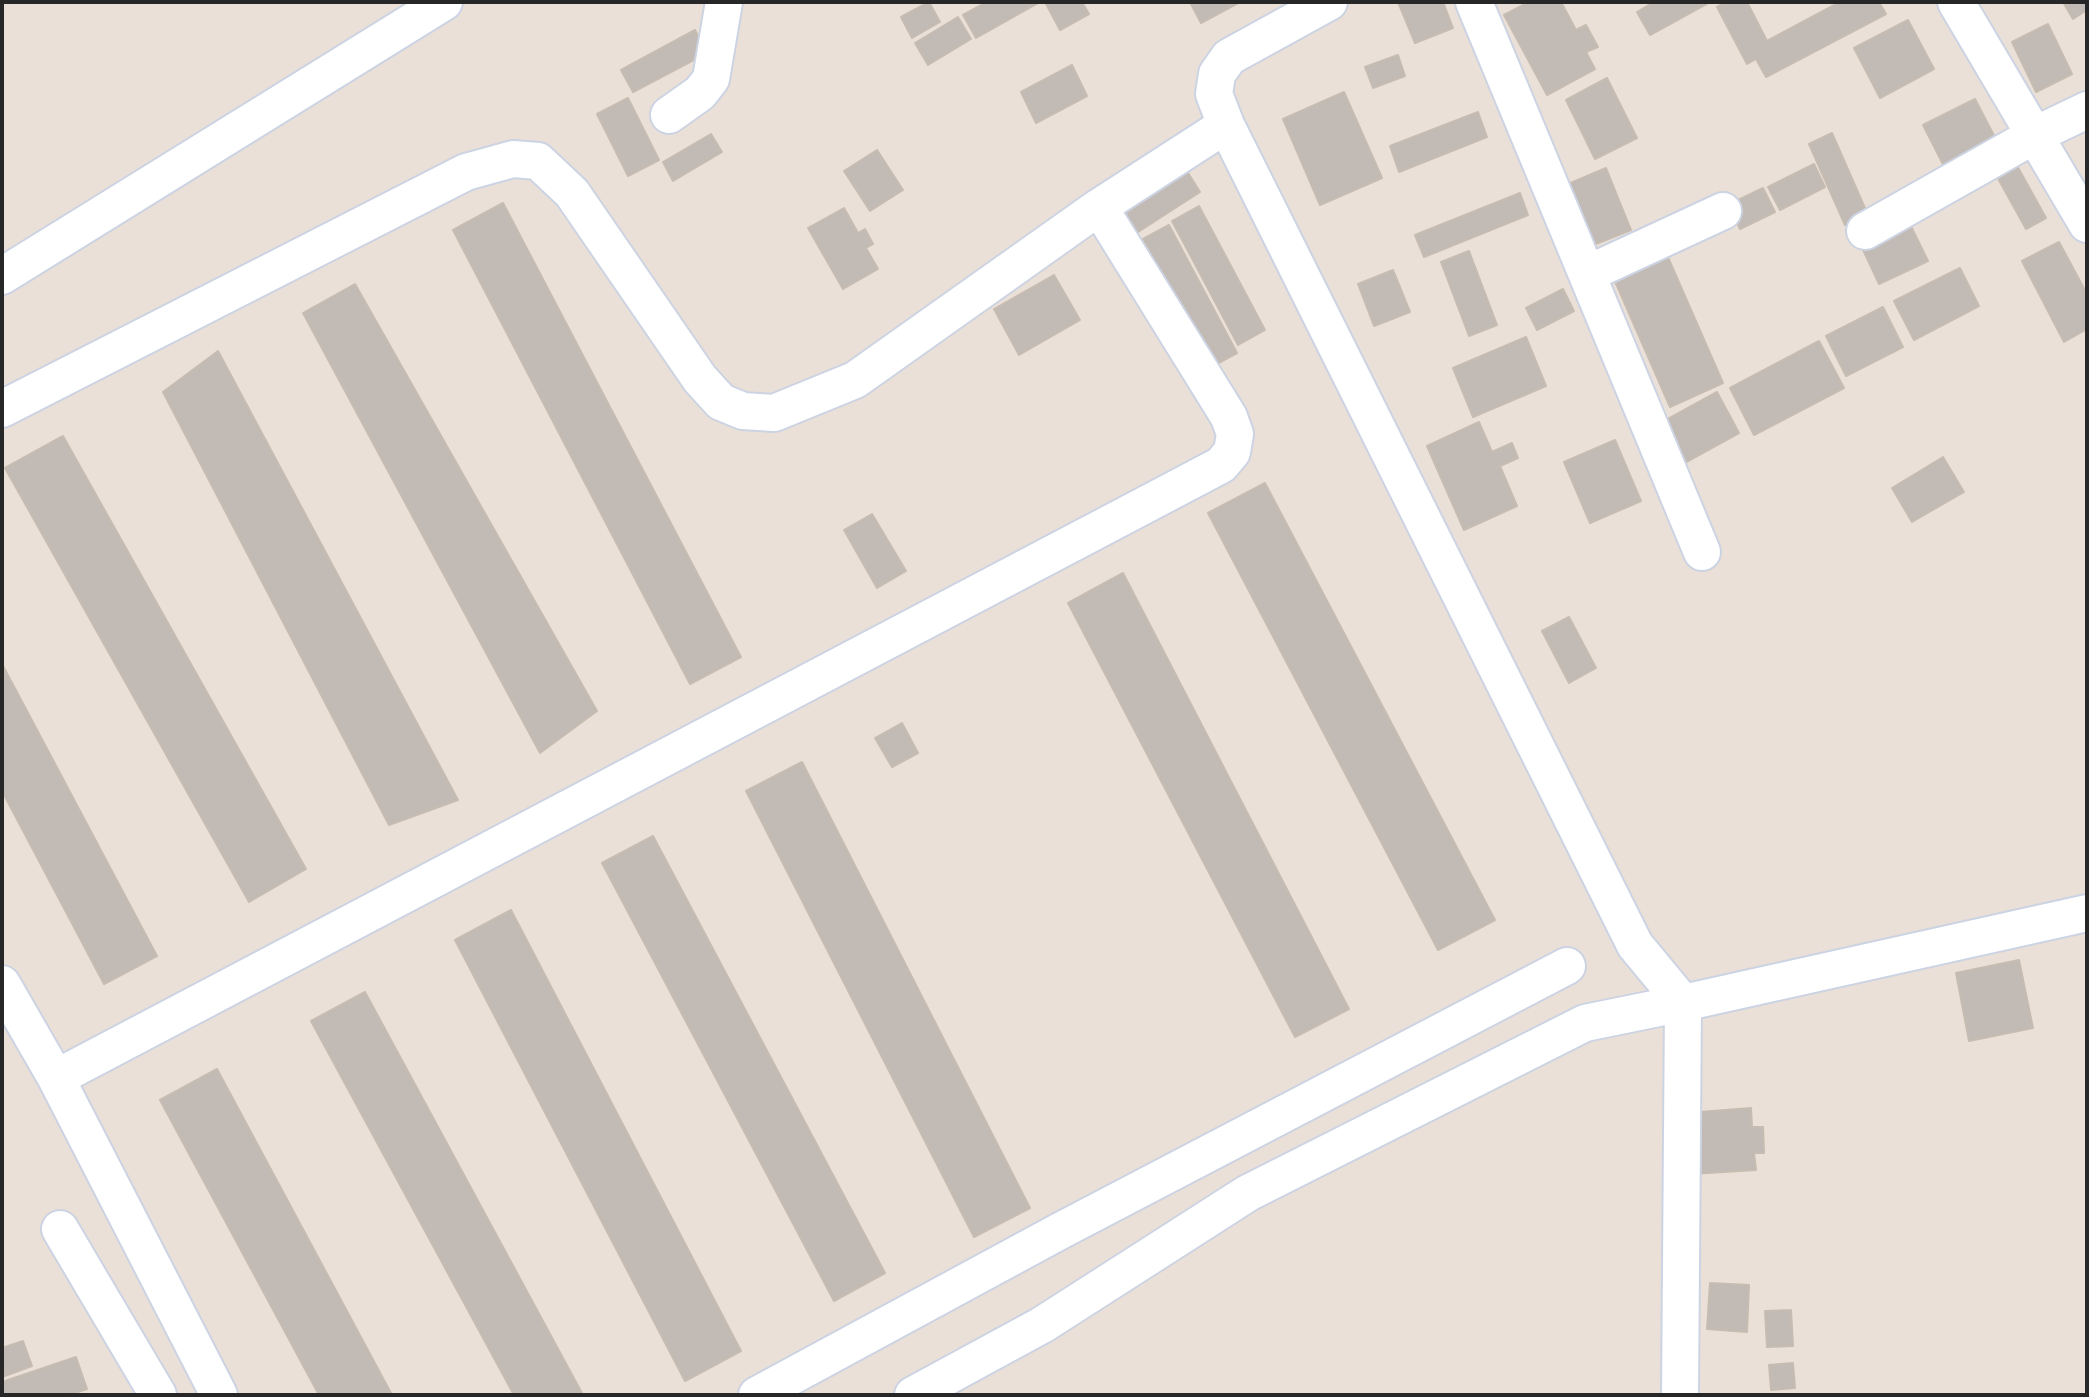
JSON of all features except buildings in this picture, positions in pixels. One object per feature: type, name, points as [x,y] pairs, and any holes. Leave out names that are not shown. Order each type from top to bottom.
[{"type":"street","points":[[2,276],[444,2]]},
{"type":"street","points":[[669,115],[700,93],[711,79],[724,2]]},
{"type":"street","points":[[1329,2],[1229,57],[1217,74],[1214,94],[1226,125],[1635,945],[1683,1003],[1680,1395]]},
{"type":"street","points":[[1474,2],[1702,552]]},
{"type":"street","points":[[1956,2],[2087,224]]},
{"type":"street","points":[[1865,231],[2035,135],[2087,110]]},
{"type":"street","points":[[2,409],[466,172],[513,159],[538,161],[572,193],[700,379],[721,402],[743,411],[774,413],[855,380],[1099,207],[1226,125]]},
{"type":"street","points":[[56,1078],[1221,465],[1232,452],[1235,434],[1229,417],[1099,207]]},
{"type":"street","points":[[1587,274],[1723,211]]},
{"type":"street","points":[[913,1395],[1042,1325],[1248,1193],[1585,1023],[2087,913]]},
{"type":"street","points":[[757,1395],[1060,1231],[1567,966]]},
{"type":"street","points":[[2,984],[56,1078],[219,1395]]},
{"type":"street","points":[[60,1229],[158,1395]]}]
